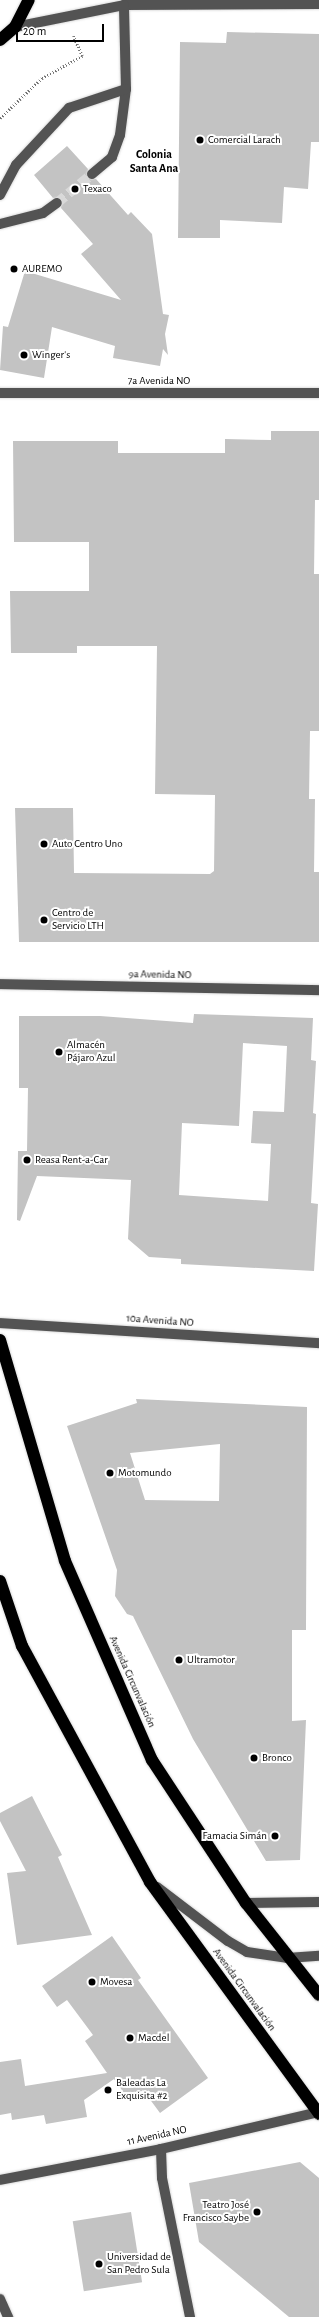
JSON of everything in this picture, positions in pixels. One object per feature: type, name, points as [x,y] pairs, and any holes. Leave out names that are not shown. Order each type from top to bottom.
[{"type":"highway","points":[[0,40],[15,27],[29,0]]},
{"type":"highway","name":"Avenida Circunvalación","points":[[0,1340],[65,1561],[152,1760],[246,1903],[287,1958],[319,1995]]},
{"type":"highway","name":"Avenida Circunvalación","points":[[0,1581],[22,1646],[150,1882],[318,2112]]},
{"type":"street","points":[[15,27],[124,5],[319,4]]},
{"type":"street","points":[[92,174],[112,157],[120,135],[126,89],[124,5]]},
{"type":"street","points":[[0,196],[16,165],[69,108],[126,89]]},
{"type":"street","points":[[0,224],[43,213],[57,203]]},
{"type":"street","name":"7a Avenida NO","points":[[0,393],[319,393]]},
{"type":"street","name":"9a Avenida NO","points":[[0,984],[319,990]]},
{"type":"street","name":"10a Avenida NO","points":[[0,1323],[319,1343]]},
{"type":"street","points":[[150,1882],[228,1941],[247,1952],[287,1958],[319,1956]]},
{"type":"street","points":[[246,1903],[319,1902]]},
{"type":"street","name":"11 Avenida NO","points":[[0,2180],[161,2149],[318,2112]]},
{"type":"street","points":[[161,2149],[162,2178],[190,2317]]},
{"type":"street","points":[[0,2299],[8,2317]]},
{"type":"path","points":[[0,118],[42,78],[82,56],[64,18]]},
{"type":"building","points":[[227,32],[319,34],[319,142],[311,142],[308,189],[284,187],[282,223],[220,220],[220,238],[178,238],[180,42],[226,43]]},
{"type":"building","points":[[67,146],[88,169],[87,178],[96,179],[128,215],[131,212],[152,234],[163,314],[169,315],[165,334],[168,355],[163,349],[160,366],[113,358],[115,346],[52,327],[44,378],[0,370],[3,326],[8,327],[25,271],[121,300],[81,254],[93,244],[61,208],[62,200],[53,198],[34,175]]},
{"type":"building","points":[[271,431],[319,431],[319,500],[315,500],[314,574],[319,574],[319,731],[310,731],[309,799],[315,799],[314,872],[319,872],[319,942],[19,942],[15,808],[73,808],[74,873],[210,874],[214,871],[215,795],[155,794],[157,646],[77,646],[77,653],[11,653],[10,591],[89,591],[89,542],[14,542],[13,441],[118,441],[118,453],[225,453],[225,439],[271,440]]},
{"type":"building","points":[[194,1014],[313,1018],[311,1060],[316,1061],[313,1113],[316,1114],[311,1203],[318,1204],[314,1271],[181,1264],[181,1259],[149,1257],[128,1239],[131,1180],[37,1176],[20,1221],[17,1220],[18,1151],[27,1151],[28,1088],[19,1088],[19,1016],[100,1016],[193,1023]],"holes":[[[243,1043],[287,1046],[284,1112],[253,1111],[251,1143],[271,1144],[268,1201],[179,1195],[182,1123],[239,1126]]]},
{"type":"building","points":[[136,1399],[307,1407],[306,1630],[292,1630],[292,1721],[306,1720],[300,1860],[266,1861],[193,1739],[133,1616],[127,1614],[115,1596],[117,1570],[67,1426],[137,1403]],"holes":[[[220,1444],[219,1501],[145,1500],[130,1453]]]},
{"type":"building","points":[[32,1796],[62,1855],[58,1857],[92,1935],[17,1945],[7,1873],[26,1871],[0,1821],[0,1813]]},
{"type":"building","points":[[112,1936],[141,1978],[138,1980],[208,2078],[160,2113],[143,2090],[129,2100],[114,2079],[84,2100],[87,2117],[46,2124],[44,2115],[12,2120],[11,2113],[0,2115],[0,2062],[21,2059],[25,2086],[107,2073],[85,2041],[93,2035],[67,2000],[57,2007],[42,1986]]},
{"type":"building","name":"Teatro José Francisco Saybe","points":[[300,2162],[319,2178],[319,2317],[289,2317],[199,2242],[189,2183]]},
{"type":"building","points":[[131,2212],[142,2282],[84,2291],[73,2221]]},
{"type":"tunnel","points":[[57,203],[92,174]]},
{"type":"place","name":"Comercial Larach","points":[[200,140]]},
{"type":"place","name":"Texaco","points":[[75,189]]},
{"type":"place","name":"AUREMO","points":[[14,269]]},
{"type":"place","name":"Winger's","points":[[24,355]]},
{"type":"place","name":"Auto Centro Uno","points":[[44,844]]},
{"type":"place","name":"Centro de Servicio LTH","points":[[44,920]]},
{"type":"place","name":"Almacén Pájaro Azul","points":[[59,1052]]},
{"type":"place","name":"Reasa Rent-a-Car","points":[[27,1160]]},
{"type":"place","name":"Motomundo","points":[[110,1473]]},
{"type":"place","name":"Ultramotor","points":[[179,1660]]},
{"type":"place","name":"Bronco","points":[[254,1758]]},
{"type":"place","name":"Famacia Simán","points":[[275,1836]]},
{"type":"place","name":"Movesa","points":[[92,1982]]},
{"type":"place","name":"Macdel","points":[[130,2038]]},
{"type":"place","name":"Baleadas La Exquisita #2","points":[[108,2090]]},
{"type":"place","name":"Teatro José Francisco Saybe","points":[[257,2212]]},
{"type":"place","name":"Universidad de San Pedro Sula","points":[[99,2264]]},
{"type":"district","name":"Colonia Santa Ana","points":[[154,162]]}]
